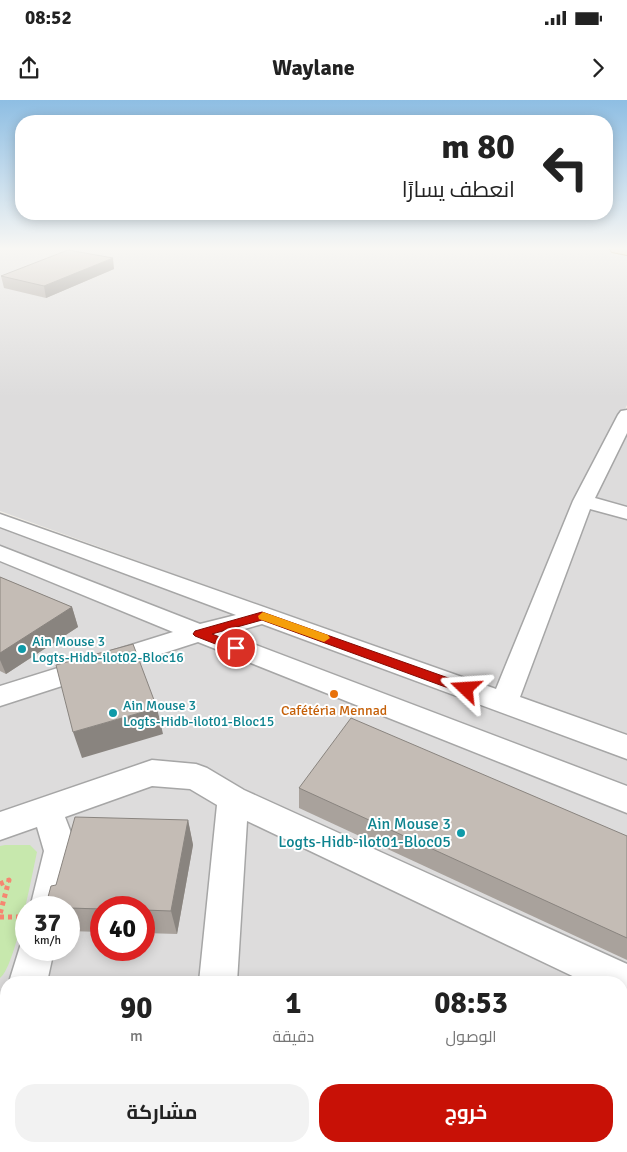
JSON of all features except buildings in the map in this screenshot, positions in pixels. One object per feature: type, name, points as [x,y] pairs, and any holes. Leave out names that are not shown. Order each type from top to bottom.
[{"type":"street","points":[[504,703],[582,501],[627,415]]},
{"type":"street","points":[[582,501],[627,513]]},
{"type":"street","points":[[0,520],[627,747]]},
{"type":"street","points":[[0,553],[199,634],[627,800]]},
{"type":"street","points":[[0,696],[262,616]]},
{"type":"street","points":[[0,826],[152,773],[196,777],[234,799],[612,976]]},
{"type":"street","points":[[219,976],[234,799]]},
{"type":"street","points":[[41,896],[61,851],[47,810]]},
{"type":"street","points":[[30,976],[33,961]]},
{"type":"path","points":[[0,884],[9,880],[0,916],[15,914]]},
{"type":"shaded area","points":[[0,298],[627,298],[627,405],[577,500],[500,692],[0,511]]},
{"type":"shaded area","points":[[627,426],[627,510],[589,500]]},
{"type":"shaded area","points":[[588,506],[627,516],[627,738],[514,698]]},
{"type":"shaded area","points":[[0,526],[242,617],[205,627],[0,547]]},
{"type":"shaded area","points":[[0,560],[179,634],[0,691]]},
{"type":"shaded area","points":[[257,622],[627,757],[627,788],[220,632]]},
{"type":"shaded area","points":[[193,640],[627,811],[627,972],[201,770],[0,819],[0,702]]},
{"type":"shaded area","points":[[153,780],[192,783],[223,802],[208,976],[40,976],[43,961],[80,961],[80,896],[68,896],[58,813]]},
{"type":"shaded area","points":[[241,811],[591,976],[229,976]]},
{"type":"shaded area","points":[[40,819],[52,853],[40,896],[15,896],[15,961],[23,961],[19,976],[0,976],[0,833]]},
{"type":"green space","points":[[30,845],[37,852],[28,896],[15,896],[15,946],[6,971],[0,976],[0,846]]},
{"type":"slow traffic","points":[[263,616],[324,638]]},
{"type":"place","name":"Ain Mouse 3 Logts-Hidb-ilot02-Bloc16","points":[[22,649]]},
{"type":"place","name":"Cafétéria Mennad","points":[[334,694]]},
{"type":"place","name":"Ain Mouse 3 Logts-Hidb-ilot01-Bloc15","points":[[113,713]]},
{"type":"place","name":"Ain Mouse 3 Logts-Hidb-ilot01-Bloc05","points":[[461,833]]},
{"type":"route","points":[[236,648],[199,634],[262,616],[466,689]]}]
